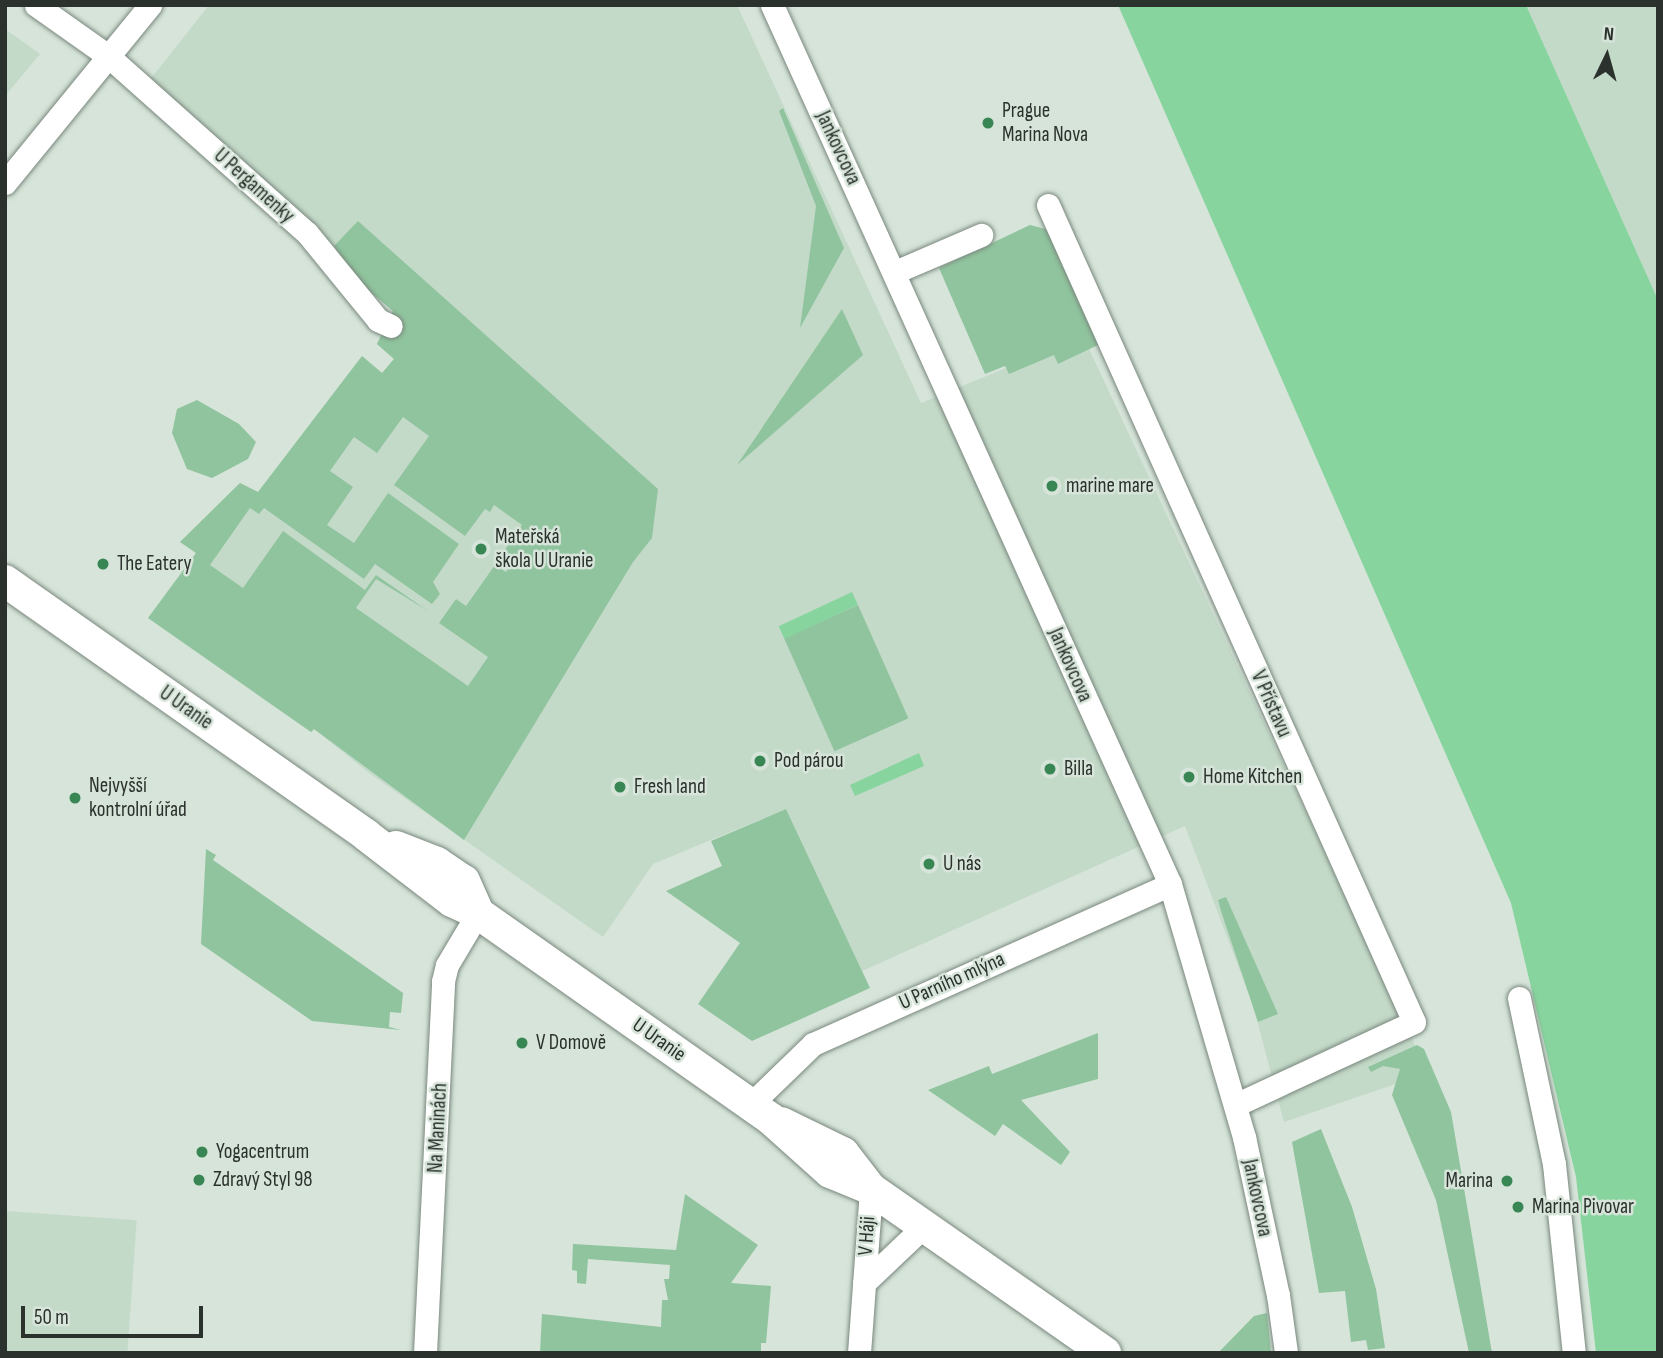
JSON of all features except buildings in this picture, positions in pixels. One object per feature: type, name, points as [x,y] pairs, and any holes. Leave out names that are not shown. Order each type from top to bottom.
[{"type":"main road","name":"U Uranie","points":[[5,582],[366,835],[452,901],[478,913],[761,1111],[843,1153],[871,1189],[1105,1353]]},
{"type":"street","name":"U Pergamenky","points":[[36,5],[107,55],[307,233],[379,320],[391,326]]},
{"type":"street","points":[[5,183],[150,5]]},
{"type":"street","name":"Jankovcova","points":[[772,5],[1170,884],[1235,1105],[1278,1295],[1286,1353]]},
{"type":"street","name":"V Přístavu","points":[[1048,205],[1414,1022],[1235,1105]]},
{"type":"street","points":[[895,272],[981,235]]},
{"type":"street","name":"U Parního mlýna","points":[[761,1111],[813,1044],[1170,884]]},
{"type":"street","name":"Na Maninách","points":[[425,1353],[443,981],[447,965],[478,913]]},
{"type":"street","points":[[1519,998],[1553,1164],[1574,1353]]},
{"type":"street","name":"V Háji","points":[[859,1353],[871,1189]]},
{"type":"street","name":"V Háji","points":[[864,1283],[923,1227]]},
{"type":"shaded area","points":[[209,5],[737,5],[921,403],[1083,336],[1428,1073],[1284,1122],[1253,1005],[1185,826],[862,971],[786,809],[653,864],[603,937],[369,773],[314,729],[311,732],[148,618],[196,553],[180,542],[240,483],[258,492],[362,356],[382,373],[394,359],[377,344],[393,311],[354,278],[334,246],[149,81]]},
{"type":"shaded area","points":[[1118,5],[1526,5],[1658,300],[1658,1353],[1596,1353],[1576,1177],[1511,903]]},
{"type":"shaded area","points":[[1526,5],[1658,5],[1658,300]]},
{"type":"shaded area","points":[[5,29],[40,54],[5,96]]},
{"type":"shaded area","points":[[783,108],[844,248],[800,328],[816,206],[779,111]]},
{"type":"shaded area","points":[[358,221],[658,489],[652,538],[633,562],[464,840],[314,729],[311,732],[148,618],[196,553],[180,542],[240,483],[258,492],[362,356],[382,373],[394,359],[377,344],[393,311],[354,278],[334,246]],"holes":[[[403,417],[429,436],[394,485],[465,536],[485,509],[490,512],[494,505],[522,525],[502,554],[513,561],[506,572],[495,565],[466,606],[456,599],[439,623],[488,657],[468,686],[356,608],[376,579],[428,611],[376,575],[365,590],[283,531],[243,588],[210,565],[250,508],[259,514],[264,508],[364,579],[375,564],[432,604],[440,594],[433,582],[459,544],[388,493],[354,543],[327,525],[353,487],[330,471],[354,437],[377,453]]]},
{"type":"shaded area","points":[[1030,225],[1049,230],[1100,344],[1058,364],[1054,355],[1009,374],[1005,366],[985,374],[939,268]]},
{"type":"shaded area","points":[[842,309],[863,355],[737,465]]},
{"type":"shaded area","points":[[197,400],[239,424],[256,442],[248,459],[212,478],[187,469],[172,433],[177,409]]},
{"type":"shaded area","points":[[852,592],[858,605],[785,639],[779,626]]},
{"type":"shaded area","points":[[858,605],[908,718],[834,751],[784,638]]},
{"type":"shaded area","points":[[919,753],[924,766],[855,796],[850,785]]},
{"type":"shaded area","points":[[786,809],[870,988],[752,1041],[698,1004],[740,943],[666,891],[722,866],[711,841]]},
{"type":"shaded area","points":[[206,849],[216,855],[213,860],[403,993],[401,1013],[390,1012],[389,1027],[401,1030],[312,1021],[201,944]]},
{"type":"shaded area","points":[[1226,897],[1278,1014],[1258,1022],[1218,900]]},
{"type":"shaded area","points":[[1098,1033],[1098,1079],[1021,1100],[1070,1152],[1061,1165],[1003,1124],[995,1136],[928,1090],[989,1066],[992,1074]]},
{"type":"shaded area","points":[[1417,1045],[1424,1049],[1451,1112],[1492,1353],[1469,1353],[1436,1200],[1392,1095],[1400,1069],[1383,1066],[1371,1072],[1368,1067]]},
{"type":"shaded area","points":[[1321,1129],[1352,1207],[1376,1289],[1385,1348],[1368,1350],[1366,1340],[1351,1342],[1345,1291],[1319,1293],[1292,1142]]},
{"type":"shaded area","points":[[685,1194],[758,1245],[731,1283],[771,1286],[766,1343],[761,1343],[761,1353],[540,1353],[542,1314],[661,1327],[662,1300],[668,1300],[664,1279],[669,1279],[670,1265],[588,1259],[586,1284],[577,1283],[577,1271],[572,1270],[573,1244],[676,1250]]},
{"type":"shaded area","points":[[5,1211],[137,1220],[127,1353],[5,1353]]},
{"type":"shaded area","points":[[1267,1313],[1271,1353],[1218,1353],[1254,1316]]},
{"type":"place","name":"Prague Marina Nova","points":[[988,123]]},
{"type":"place","name":"marine mare","points":[[1052,486]]},
{"type":"place","name":"Mateřská škola U Uranie","points":[[481,549]]},
{"type":"place","name":"The Eatery","points":[[103,564]]},
{"type":"place","name":"Pod párou","points":[[760,761]]},
{"type":"place","name":"Billa","points":[[1050,769]]},
{"type":"place","name":"Home Kitchen","points":[[1189,777]]},
{"type":"place","name":"Fresh land","points":[[620,787]]},
{"type":"place","name":"Nejvyšší kontrolní úřad","points":[[75,798]]},
{"type":"place","name":"U nás","points":[[929,864]]},
{"type":"place","name":"V Domově","points":[[522,1043]]},
{"type":"place","name":"Yogacentrum","points":[[202,1152]]},
{"type":"place","name":"Zdravý Styl 98","points":[[199,1180]]},
{"type":"place","name":"Marina","points":[[1507,1181]]},
{"type":"place","name":"Marina Pivovar","points":[[1518,1207]]}]
